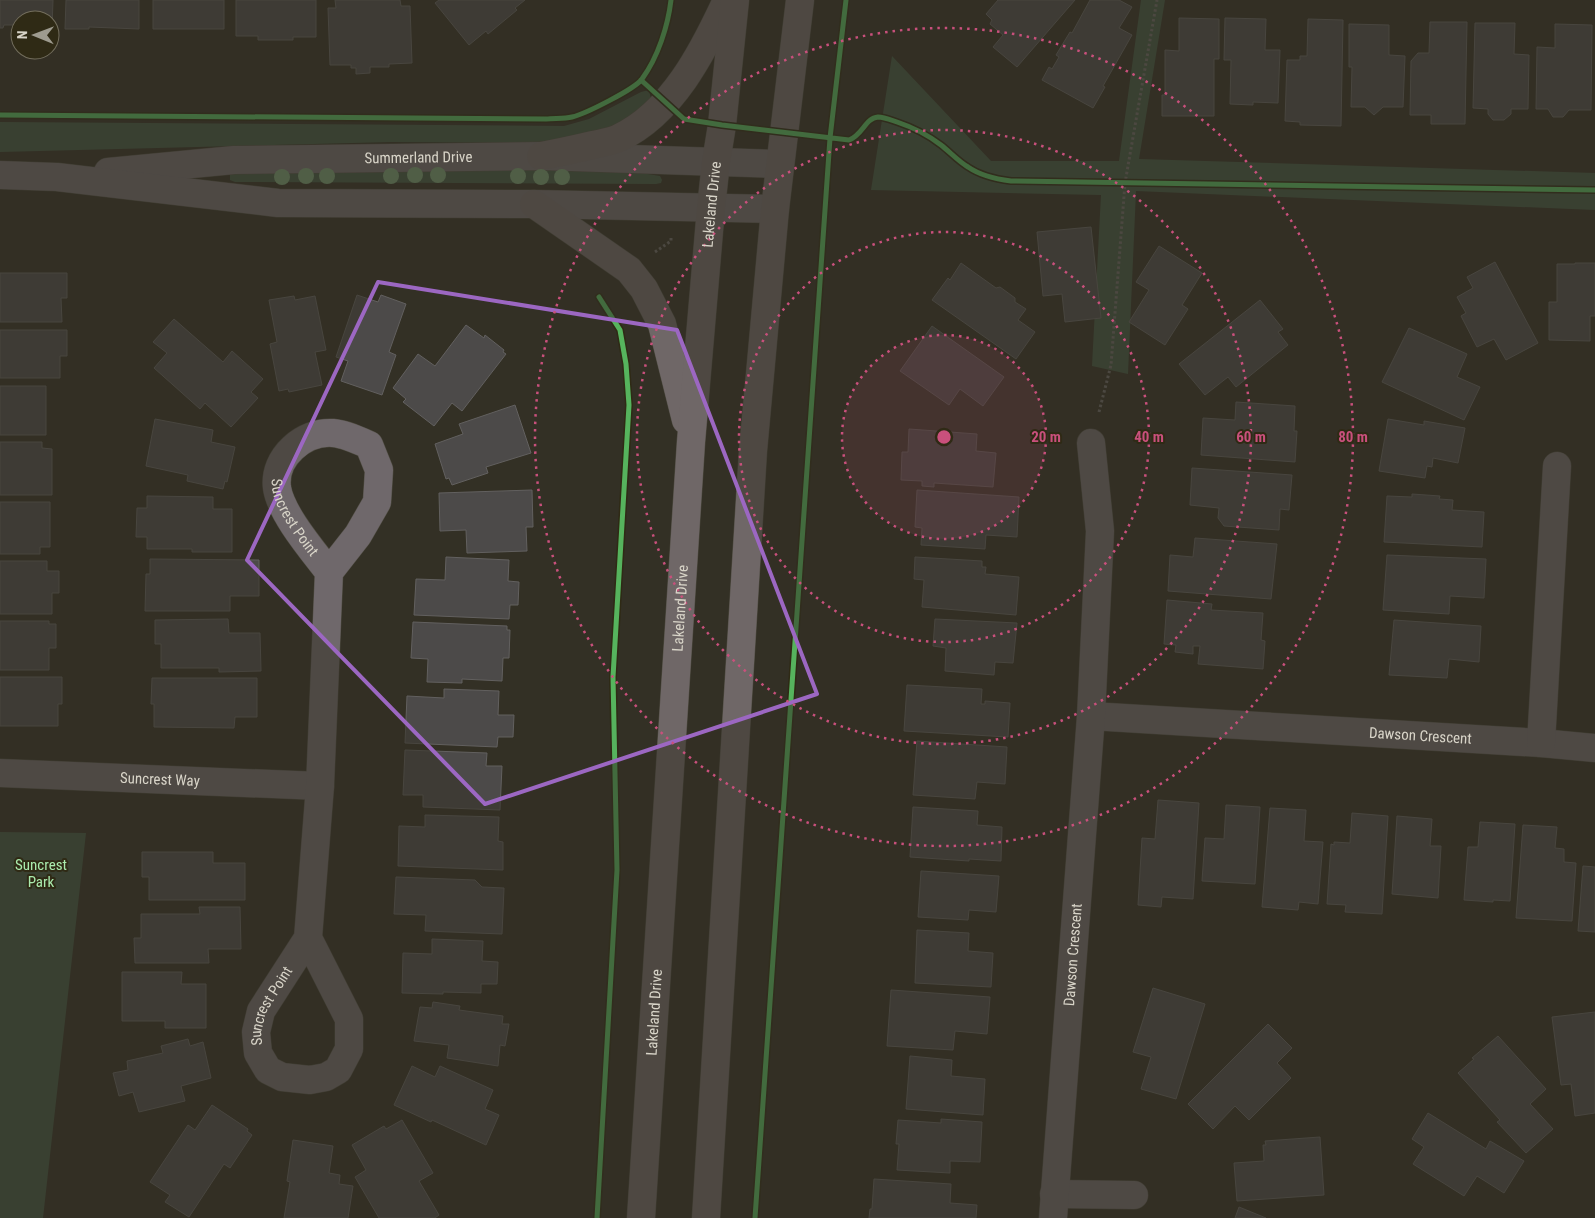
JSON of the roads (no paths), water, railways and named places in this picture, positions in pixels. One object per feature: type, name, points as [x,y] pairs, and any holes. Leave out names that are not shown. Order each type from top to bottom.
[{"type":"main road","points":[[541,156],[617,140],[642,125],[665,102],[690,69],[727,0]]},
{"type":"main road","name":"Lakeland Drive","points":[[641,1218],[691,442],[711,208],[735,0]]},
{"type":"main road","points":[[706,1218],[753,451],[775,209],[800,0]]},
{"type":"main road","points":[[534,204],[629,270],[644,290],[662,324],[691,442]]},
{"type":"street","name":"Summerland Drive","points":[[57,177],[234,160],[541,156],[780,164]]},
{"type":"street","name":"Summerland Drive","points":[[0,175],[57,177],[278,203],[534,204],[775,209]]},
{"type":"street","name":"Suncrest Point","points":[[308,938],[349,1019],[349,1049],[338,1070],[326,1077],[310,1080],[282,1077],[268,1070],[258,1053],[256,1032],[261,1011],[308,938],[320,786],[329,572],[358,535],[377,502],[379,470],[369,445],[351,437],[332,433],[309,436],[292,448],[279,466],[277,487],[284,508],[329,572]]},
{"type":"street","name":"Dawson Crescent","points":[[1091,443],[1100,531],[1091,716],[1054,1206],[1134,1195]]},
{"type":"street","points":[[1540,743],[1557,466]]},
{"type":"street","name":"Dawson Crescent","points":[[1091,716],[1540,743],[1595,748]]},
{"type":"street","name":"Suncrest Way","points":[[0,773],[320,786]]},
{"type":"park label","name":"Suncrest Park","points":[[41,874]]}]
